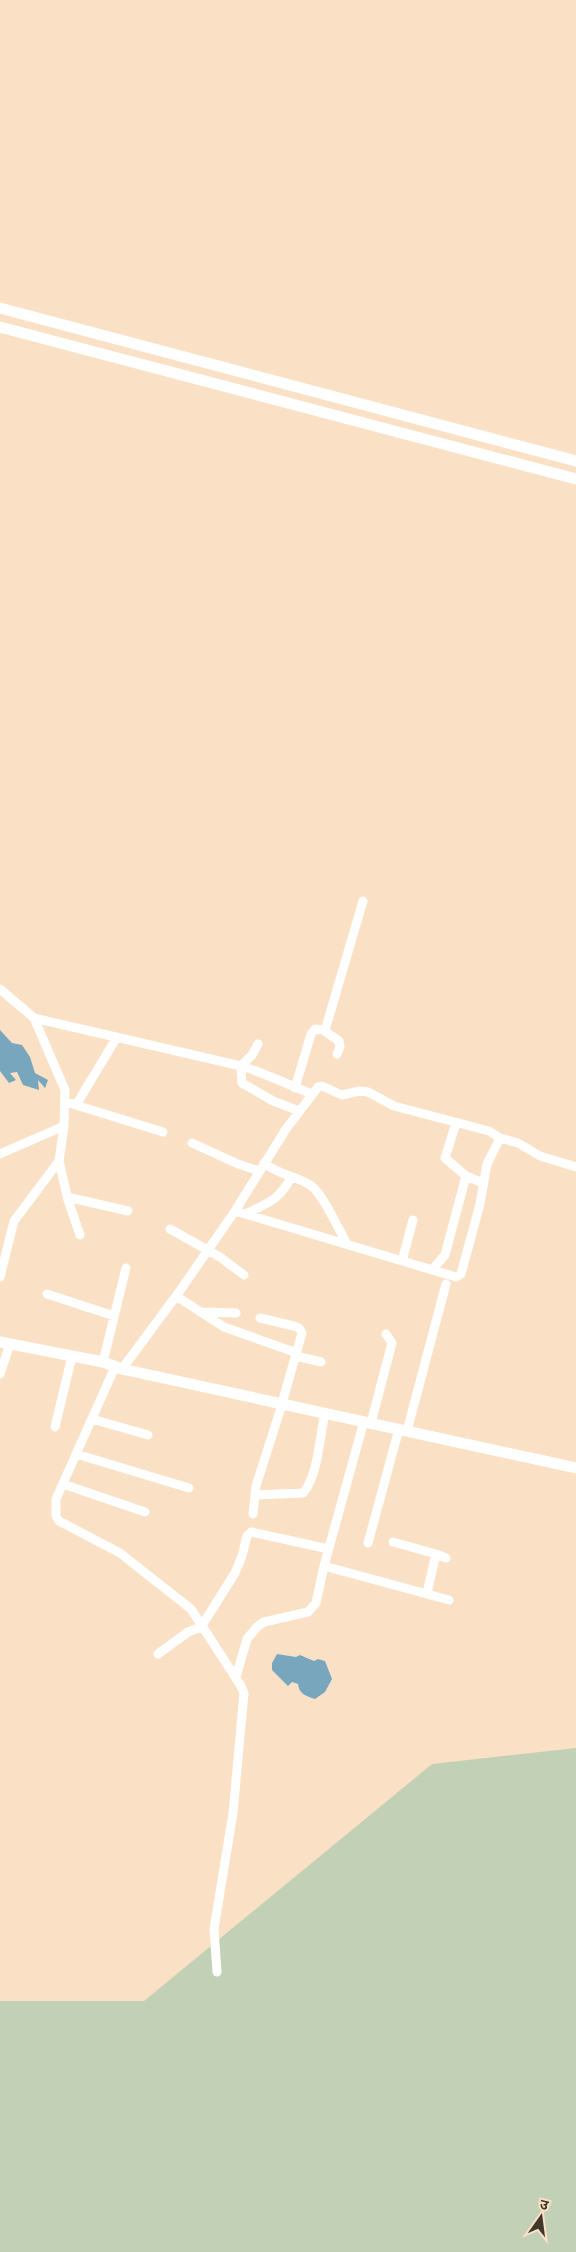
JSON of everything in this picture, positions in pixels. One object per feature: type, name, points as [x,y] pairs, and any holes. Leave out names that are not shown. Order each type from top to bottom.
[{"type":"street","points":[[0,308],[576,461]]},
{"type":"street","points":[[0,327],[576,479]]},
{"type":"street","points":[[322,1030],[327,1021],[363,900]]},
{"type":"street","points":[[0,989],[34,1018],[65,1090],[64,1126],[59,1161],[67,1197],[80,1235]]},
{"type":"street","points":[[34,1018],[241,1066],[262,1072],[270,1078],[312,1094]]},
{"type":"street","points":[[295,1088],[311,1034],[315,1029],[322,1030],[340,1041],[337,1054]]},
{"type":"street","points":[[76,1105],[117,1038]]},
{"type":"street","points":[[258,1044],[252,1055],[241,1066],[242,1083],[273,1100],[299,1111]]},
{"type":"street","points":[[217,1972],[214,1929],[233,1813],[244,1693],[236,1677],[186,1604],[120,1553],[59,1521],[55,1510],[56,1499],[76,1454],[119,1368],[176,1296],[209,1250],[299,1111],[316,1089],[322,1086],[342,1095],[359,1091],[368,1092],[394,1106],[489,1131],[540,1156],[576,1167]]},
{"type":"street","points":[[66,1102],[163,1132]]},
{"type":"street","points":[[456,1123],[445,1158],[466,1176],[483,1183]]},
{"type":"street","points":[[0,1154],[64,1126]]},
{"type":"street","points":[[235,1211],[456,1277],[461,1274],[480,1204],[489,1159],[500,1138]]},
{"type":"street","points":[[192,1143],[238,1164],[262,1167],[312,1185],[319,1192],[347,1244]]},
{"type":"street","points":[[0,1277],[14,1221],[59,1161]]},
{"type":"street","points":[[432,1270],[445,1255],[466,1176]]},
{"type":"street","points":[[245,1214],[276,1199],[291,1178]]},
{"type":"street","points":[[67,1197],[128,1211]]},
{"type":"street","points":[[402,1261],[413,1220]]},
{"type":"street","points":[[170,1229],[209,1250],[244,1275]]},
{"type":"street","points":[[103,1362],[126,1268]]},
{"type":"street","points":[[368,1543],[446,1284]]},
{"type":"street","points":[[47,1294],[114,1316]]},
{"type":"street","points":[[176,1296],[224,1327],[321,1362]]},
{"type":"street","points":[[200,1312],[236,1313]]},
{"type":"street","points":[[253,1514],[260,1473],[302,1335],[299,1328],[260,1318]]},
{"type":"street","points":[[236,1677],[247,1639],[257,1626],[264,1622],[308,1612],[316,1603],[324,1566],[392,1343],[386,1334]]},
{"type":"street","points":[[0,1374],[5,1343],[103,1362],[119,1368],[576,1468]]},
{"type":"street","points":[[55,1428],[72,1356]]},
{"type":"street","points":[[256,1495],[303,1493],[308,1488],[312,1477],[324,1413]]},
{"type":"street","points":[[92,1420],[148,1435]]},
{"type":"street","points":[[76,1454],[189,1488]]},
{"type":"street","points":[[63,1484],[145,1512]]},
{"type":"street","points":[[158,1654],[188,1632],[201,1627],[235,1573],[247,1536],[251,1532],[254,1531],[330,1548]]},
{"type":"street","points":[[393,1542],[446,1558]]},
{"type":"street","points":[[427,1594],[436,1554]]},
{"type":"street","points":[[324,1566],[448,1600]]},
{"type":"green space","points":[[576,1748],[576,2252],[0,2252],[0,2001],[144,2001],[432,1764]]},
{"type":"water","points":[[0,1030],[12,1043],[22,1045],[30,1057],[35,1073],[48,1080],[45,1088],[38,1080],[39,1090],[23,1085],[17,1072],[10,1073],[16,1080],[9,1083],[0,1071]]},
{"type":"water","points":[[277,1654],[296,1657],[300,1655],[314,1661],[318,1659],[325,1661],[332,1679],[325,1692],[315,1699],[301,1692],[298,1684],[292,1682],[288,1686],[272,1670],[272,1663]]}]
